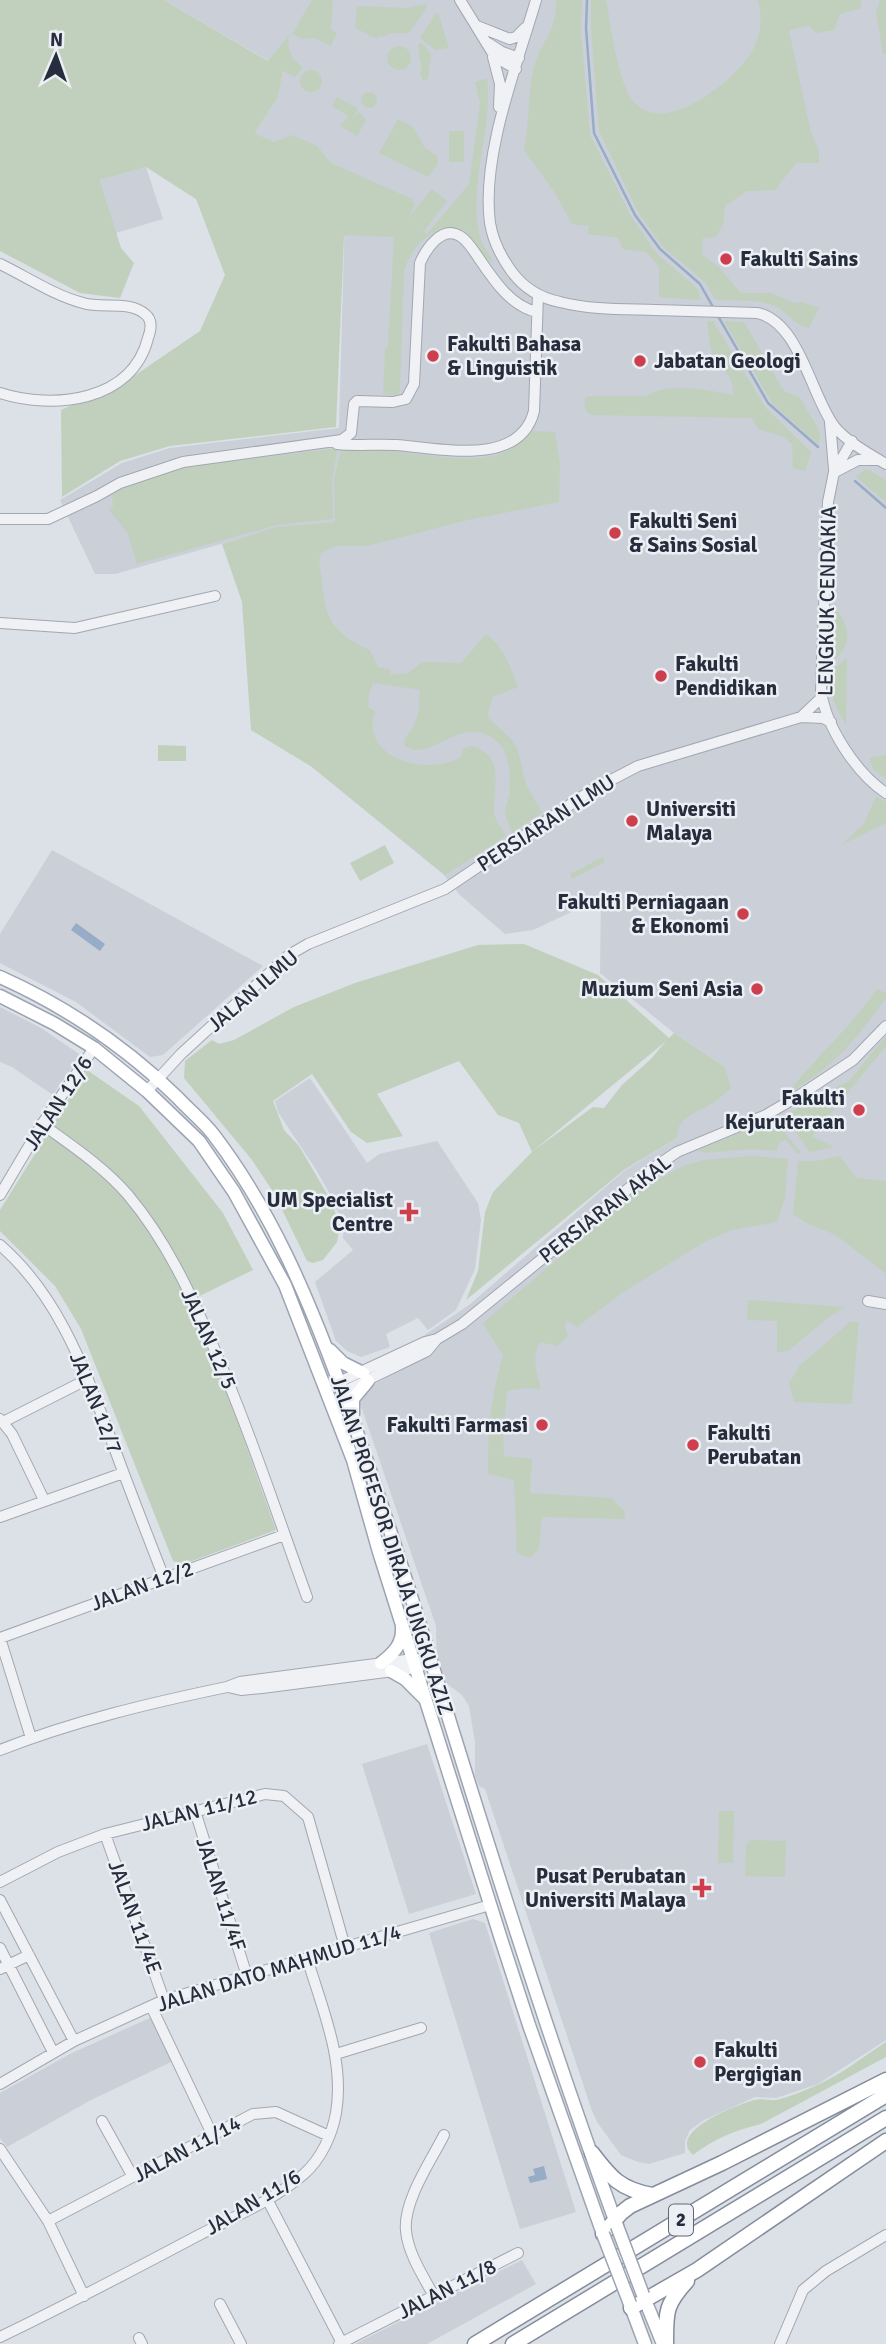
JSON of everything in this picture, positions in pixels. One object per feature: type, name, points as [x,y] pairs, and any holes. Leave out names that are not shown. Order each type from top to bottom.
[{"type":"highway","points":[[603,2234],[630,2206],[886,2080]]},
{"type":"highway","name":"2","points":[[475,2344],[886,2095]]},
{"type":"highway","name":"2","points":[[513,2344],[886,2118]]},
{"type":"highway","points":[[630,2306],[697,2270],[886,2141]]},
{"type":"highway","points":[[592,2153],[610,2177],[622,2186],[652,2195]]},
{"type":"highway","points":[[664,2344],[670,2300],[697,2270]]},
{"type":"main road","name":"JALAN PROFESOR DIRAJA UNGKU AZIZ","points":[[0,978],[38,994],[92,1026],[158,1079],[210,1130],[245,1178],[274,1228],[325,1344],[354,1422],[393,1536],[544,2020],[616,2223],[664,2344]]},
{"type":"main road","name":"JALAN PROFESOR DIRAJA UNGKU AZIZ","points":[[0,996],[55,1024],[94,1048],[147,1091],[199,1141],[234,1192],[264,1244],[301,1323],[343,1436],[529,2025],[645,2344]]},
{"type":"main road","points":[[301,1323],[340,1388],[343,1436]]},
{"type":"main road","points":[[325,1344],[343,1363],[366,1377],[353,1399],[354,1422]]},
{"type":"main road","points":[[402,1620],[402,1636],[386,1667],[405,1679],[428,1704]]},
{"type":"street","points":[[460,0],[498,61],[517,63]]},
{"type":"street","points":[[499,125],[536,0]]},
{"type":"street","points":[[477,25],[510,39],[522,32],[529,21]]},
{"type":"street","points":[[490,48],[500,84],[499,125],[489,194],[490,225],[506,263],[520,282],[538,295],[590,307],[763,314],[775,321],[796,349],[836,428],[883,462]]},
{"type":"street","points":[[0,519],[41,521],[120,483],[183,462],[332,442],[347,437],[351,433],[354,404],[357,401],[402,402],[410,396],[419,270],[425,253],[438,238],[450,233],[460,236],[505,293],[522,306],[537,312]]},
{"type":"street","points":[[0,264],[63,297],[85,304],[134,306],[148,315],[151,326],[146,347],[134,370],[103,390],[76,401],[46,402],[23,400],[0,393]]},
{"type":"street","points":[[332,442],[484,451],[515,439],[531,423],[534,411],[538,295]]},
{"type":"street","name":"LENGKUK CENDAKIA","points":[[829,418],[834,472],[828,502],[822,697],[831,723],[860,771],[886,793]]},
{"type":"street","points":[[353,422],[358,431],[373,443]]},
{"type":"street","name":"LENGKUK CENDAKIA","points":[[834,472],[852,441]]},
{"type":"street","points":[[834,472],[858,460],[883,462]]},
{"type":"street","points":[[0,623],[75,628],[215,596]]},
{"type":"street","name":"PERSIARAN ILMU","points":[[453,884],[593,790],[638,766],[801,716],[822,697]]},
{"type":"street","points":[[801,716],[823,718],[831,723]]},
{"type":"street","name":"JALAN ILMU","points":[[147,1091],[188,1047],[289,955],[308,944],[453,884]]},
{"type":"street","name":"PERSIARAN AKAL","points":[[340,1388],[428,1350],[437,1339],[461,1324],[630,1186],[666,1160],[690,1146],[766,1115],[800,1095],[853,1060],[886,1026]]},
{"type":"street","name":"JALAN 12/6","points":[[0,1195],[42,1124],[94,1048]]},
{"type":"street","name":"JALAN 12/5","points":[[42,1124],[86,1156],[127,1194],[158,1236],[194,1301],[227,1376],[307,1597]]},
{"type":"street","name":"JALAN 12/7","points":[[0,1245],[41,1289],[65,1326],[164,1577]]},
{"type":"street","points":[[868,1301],[886,1304]]},
{"type":"street","points":[[44,1500],[12,1434],[1,1420],[88,1379]]},
{"type":"street","points":[[0,1517],[123,1473]]},
{"type":"street","name":"JALAN 12/2","points":[[0,1638],[285,1535]]},
{"type":"street","points":[[0,1638],[31,1738]]},
{"type":"street","points":[[0,1750],[140,1705],[228,1687],[240,1682],[431,1660]]},
{"type":"street","name":"JALAN 11/12","points":[[0,1882],[58,1852],[106,1834],[271,1794],[284,1796],[300,1808],[310,1822],[345,1947]]},
{"type":"street","name":"JALAN 11/4F","points":[[195,1811],[247,1976]]},
{"type":"street","name":"JALAN 11/4E","points":[[106,1834],[164,2000]]},
{"type":"street","points":[[0,1900],[74,2041]]},
{"type":"street","name":"JALAN DATO MAHMUD 11/4","points":[[0,2084],[74,2041],[164,2000],[491,1905]]},
{"type":"street","points":[[0,1948],[4,1967],[53,2052]]},
{"type":"street","points":[[4,1967],[29,1955]]},
{"type":"street","name":"JALAN 11/6","points":[[0,2337],[84,2296],[267,2199],[305,2173],[320,2154],[329,2136],[339,2091],[336,2054],[307,1958]]},
{"type":"street","points":[[151,2006],[212,2134]]},
{"type":"street","points":[[336,2054],[421,2028]]},
{"type":"street","name":"JALAN 11/14","points":[[48,2221],[253,2114],[276,2112],[329,2136]]},
{"type":"street","points":[[102,2121],[133,2177]]},
{"type":"street","points":[[434,2296],[410,2247],[406,2230],[407,2213],[412,2197],[444,2135]]},
{"type":"street","points":[[0,2149],[48,2221],[84,2296]]},
{"type":"street","points":[[267,2199],[341,2343]]},
{"type":"street","points":[[780,2344],[803,2290],[826,2271],[886,2235]]},
{"type":"street","name":"JALAN 11/8","points":[[341,2343],[518,2253]]},
{"type":"street","points":[[220,2304],[241,2344]]},
{"type":"shaded area","name":"Universiti Malaya","points":[[164,0],[886,0],[886,2040],[818,2084],[776,2098],[755,2097],[704,2120],[690,2130],[685,2141],[685,2153],[649,2164],[621,2155],[592,2111],[485,1789],[479,1786],[475,1776],[475,1742],[469,1706],[462,1695],[442,1680],[437,1664],[436,1626],[360,1403],[370,1387],[429,1355],[420,1338],[469,1305],[624,1171],[677,1138],[677,1127],[685,1117],[712,1104],[725,1067],[674,1033],[600,973],[601,898],[533,930],[505,934],[460,895],[444,875],[312,767],[277,528],[115,574],[95,574],[60,500],[122,463],[170,448],[339,428],[346,177],[255,133],[278,97],[289,37],[269,61]]},
{"type":"shaded area","points":[[146,167],[163,219],[116,233],[100,180]]},
{"type":"shaded area","points":[[52,850],[263,966],[163,1055],[150,1057],[76,1002],[0,963],[0,934]]},
{"type":"shaded area","points":[[0,1007],[41,1028],[79,1054],[53,1095],[0,1062]]},
{"type":"shaded area","name":"UM Specialist Centre","points":[[310,1078],[367,1163],[379,1154],[437,1141],[478,1203],[481,1220],[475,1269],[456,1310],[428,1330],[418,1318],[386,1334],[390,1347],[361,1357],[347,1351],[336,1341],[315,1282],[353,1250],[343,1238],[344,1226],[332,1198],[278,1112],[275,1101]]},
{"type":"shaded area","points":[[427,1744],[476,1894],[409,1914],[362,1764]]},
{"type":"shaded area","points":[[473,1919],[485,1923],[576,2212],[520,2229],[429,1933]]},
{"type":"shaded area","points":[[152,2017],[173,2061],[91,2100],[7,2147],[0,2138],[0,2093],[70,2054]]},
{"type":"shaded area","points":[[522,2260],[536,2284],[427,2344],[355,2344]]},
{"type":"green space","points":[[0,0],[164,0],[268,61],[289,35],[290,53],[303,67],[295,77],[283,71],[278,97],[255,133],[274,142],[292,135],[317,146],[331,163],[412,199],[415,205],[408,218],[432,189],[447,201],[424,231],[408,219],[427,234],[469,184],[480,103],[475,82],[487,78],[487,116],[477,214],[480,237],[494,262],[486,260],[464,230],[444,229],[426,237],[419,244],[404,271],[400,392],[395,395],[383,394],[394,237],[346,235],[336,427],[170,446],[120,461],[62,497],[61,410],[131,378],[200,331],[225,275],[196,199],[146,167],[100,180],[121,248],[134,263],[120,298],[80,293],[0,251]]},
{"type":"green space","points":[[312,0],[333,0],[331,30],[337,33],[331,46],[314,38],[303,39],[292,34]]},
{"type":"green space","points":[[556,0],[582,0],[581,30],[590,135],[631,216],[657,254],[697,288],[701,300],[659,297],[659,267],[646,252],[623,249],[618,238],[588,234],[589,226],[572,224],[555,193],[524,150],[534,67],[554,21]]},
{"type":"green space","points":[[591,0],[606,0],[616,54],[628,94],[647,111],[662,113],[696,102],[728,80],[740,67],[749,56],[758,36],[761,22],[758,0],[861,0],[862,8],[840,14],[834,30],[816,33],[809,26],[789,30],[810,129],[819,151],[819,163],[796,163],[775,190],[747,191],[725,206],[723,224],[716,237],[703,238],[702,254],[719,267],[741,293],[772,293],[793,303],[802,302],[819,308],[809,328],[766,303],[716,300],[705,282],[663,247],[639,214],[599,131]]},
{"type":"green space","points":[[880,0],[886,0],[886,53],[883,54],[876,11]]},
{"type":"green space","points":[[425,4],[427,7],[409,33],[391,33],[377,39],[355,28],[357,6],[408,8]]},
{"type":"green space","points":[[436,13],[439,15],[449,48],[435,50],[420,38]]},
{"type":"green space","points":[[419,43],[424,45],[431,55],[428,79],[423,81],[420,74]]},
{"type":"green space","points":[[399,46],[407,50],[411,58],[407,66],[399,70],[391,66],[387,58],[391,50]]},
{"type":"green space","points":[[311,70],[319,73],[322,81],[319,89],[311,92],[303,89],[300,81],[303,73]]},
{"type":"green space","points":[[366,92],[372,92],[377,100],[375,106],[366,108],[361,103],[361,97]]},
{"type":"green space","points":[[337,97],[358,109],[353,119],[359,112],[366,120],[357,136],[340,126],[349,116],[332,106]]},
{"type":"green space","points":[[398,119],[413,127],[425,148],[437,156],[438,164],[428,177],[379,153]]},
{"type":"green space","points":[[449,131],[464,131],[464,162],[449,162]]},
{"type":"green space","points":[[707,321],[713,321],[766,408],[811,452],[805,471],[793,468],[792,444],[784,437],[758,429],[752,418],[591,415],[586,410],[585,398],[590,396],[647,396],[655,391],[677,388],[734,395],[730,378],[712,351]]},
{"type":"green space","points":[[724,321],[743,322],[747,327],[784,391],[799,397],[816,424],[820,434],[819,445],[772,403]]},
{"type":"green space","points":[[533,431],[555,432],[560,463],[559,502],[468,520],[367,546],[337,546],[321,553],[319,561],[325,604],[334,625],[342,634],[370,650],[378,667],[390,670],[391,675],[408,673],[422,662],[461,663],[486,634],[503,652],[512,671],[518,687],[493,697],[489,718],[511,739],[518,750],[526,785],[542,812],[512,833],[505,812],[510,790],[509,765],[498,742],[479,732],[467,732],[425,749],[415,750],[405,746],[404,740],[418,714],[420,690],[373,683],[369,694],[368,707],[375,711],[373,728],[377,741],[386,752],[400,760],[415,764],[447,763],[461,757],[463,748],[472,746],[490,757],[494,765],[494,814],[506,836],[445,875],[312,767],[251,730],[242,602],[222,544],[277,527],[335,522],[334,479],[341,449],[384,450],[455,458],[483,457],[507,451]]},
{"type":"green space","points":[[338,448],[332,480],[333,519],[277,525],[137,564],[127,532],[109,510],[113,507],[114,490],[171,468]]},
{"type":"green space","points":[[864,470],[886,480],[886,502],[856,477]]},
{"type":"green space","points":[[835,609],[844,622],[847,635],[844,648],[834,660]]},
{"type":"green space","points":[[847,658],[846,724],[833,697],[830,675],[831,668]]},
{"type":"green space","points":[[158,745],[186,746],[186,761],[158,761]]},
{"type":"green space","points":[[886,755],[886,779],[873,769],[869,758]]},
{"type":"green space","points":[[876,796],[886,802],[886,823],[841,845],[864,824]]},
{"type":"green space","points":[[385,845],[394,863],[360,881],[350,863]]},
{"type":"green space","points":[[603,857],[605,862],[572,879],[570,874]]},
{"type":"green space","points":[[524,944],[598,975],[669,1038],[674,1033],[725,1067],[731,1088],[713,1103],[684,1120],[680,1124],[677,1138],[624,1170],[466,1300],[478,1271],[485,1212],[493,1192],[532,1152],[519,1123],[498,1115],[459,1061],[377,1094],[403,1136],[367,1143],[351,1132],[312,1074],[273,1101],[284,1130],[299,1146],[330,1199],[340,1225],[337,1242],[323,1260],[313,1263],[307,1261],[274,1193],[252,1160],[184,1078],[185,1061],[212,1040],[219,1044],[234,1040],[294,1007],[355,983],[478,945]],"holes":[[[666,1041],[651,1059],[622,1085],[604,1108],[593,1107],[533,1151]]]},
{"type":"green space","points":[[877,989],[886,993],[886,998],[853,1041],[818,1074],[786,1095],[856,1016]]},
{"type":"green space","points":[[886,1036],[886,1046],[812,1136],[834,1147],[809,1152],[785,1115],[849,1081]]},
{"type":"green space","points":[[87,1070],[139,1106],[223,1213],[253,1270],[187,1302],[227,1392],[276,1530],[184,1564],[173,1561],[81,1329],[55,1286],[0,1231],[0,1210]]},
{"type":"green space","points":[[774,1119],[801,1153],[797,1153],[786,1140],[779,1142],[777,1151],[752,1149],[703,1153],[698,1150]]},
{"type":"green space","points":[[752,1156],[788,1159],[785,1198],[777,1222],[732,1230],[706,1241],[622,1293],[577,1327],[567,1321],[565,1326],[568,1336],[557,1346],[540,1342],[537,1348],[536,1365],[541,1389],[507,1391],[505,1417],[493,1419],[492,1430],[503,1432],[504,1456],[532,1459],[530,1493],[611,1498],[625,1511],[625,1519],[542,1517],[539,1548],[531,1557],[525,1557],[517,1552],[514,1480],[488,1474],[491,1415],[503,1356],[483,1323],[637,1191],[683,1166],[704,1160]]},
{"type":"green space","points":[[840,1156],[856,1178],[886,1181],[886,1274],[836,1235],[808,1224],[793,1214],[798,1161]]},
{"type":"green space","points":[[748,1300],[845,1307],[788,1351],[777,1352],[777,1321],[747,1320]]},
{"type":"green space","points":[[850,1322],[859,1322],[852,1404],[794,1402],[789,1383],[800,1365]]},
{"type":"green space","points":[[719,1811],[734,1811],[733,1863],[718,1863]]},
{"type":"green space","points":[[751,1840],[786,1841],[785,1877],[745,1876],[746,1845]]},
{"type":"green space","points":[[886,2042],[886,2057],[761,2124],[725,2136],[693,2155],[687,2146],[689,2137],[696,2129],[721,2113],[755,2100],[776,2100],[791,2096],[835,2076]]},
{"type":"water","points":[[76,923],[105,944],[100,951],[71,930]]},
{"type":"water","points":[[544,2166],[547,2179],[530,2183],[528,2177],[535,2175],[533,2169]]},
{"type":"waterway","points":[[587,0],[586,28],[594,133],[635,215],[660,249],[700,284],[713,307]]},
{"type":"waterway","points":[[718,316],[768,403],[818,447]]},
{"type":"waterway","points":[[855,481],[886,508]]},
{"type":"place","name":"Fakulti Sains","points":[[726,259]]},
{"type":"place","name":"Fakulti Bahasa & Linguistik","points":[[433,356]]},
{"type":"place","name":"Jabatan Geologi","points":[[640,361]]},
{"type":"place","name":"Fakulti Seni & Sains Sosial","points":[[615,533]]},
{"type":"place","name":"Fakulti Pendidikan","points":[[661,676]]},
{"type":"place","name":"Universiti Malaya","points":[[632,821]]},
{"type":"place","name":"Fakulti Perniagaan & Ekonomi","points":[[743,914]]},
{"type":"place","name":"Muzium Seni Asia","points":[[757,989]]},
{"type":"place","name":"Fakulti Kejuruteraan","points":[[859,1110]]},
{"type":"place","name":"UM Specialist Centre","points":[[409,1212]]},
{"type":"place","name":"Fakulti Farmasi","points":[[542,1425]]},
{"type":"place","name":"Fakulti Perubatan","points":[[693,1445]]},
{"type":"place","name":"Pusat Perubatan Universiti Malaya","points":[[702,1888]]},
{"type":"place","name":"Fakulti Pergigian","points":[[700,2062]]}]
